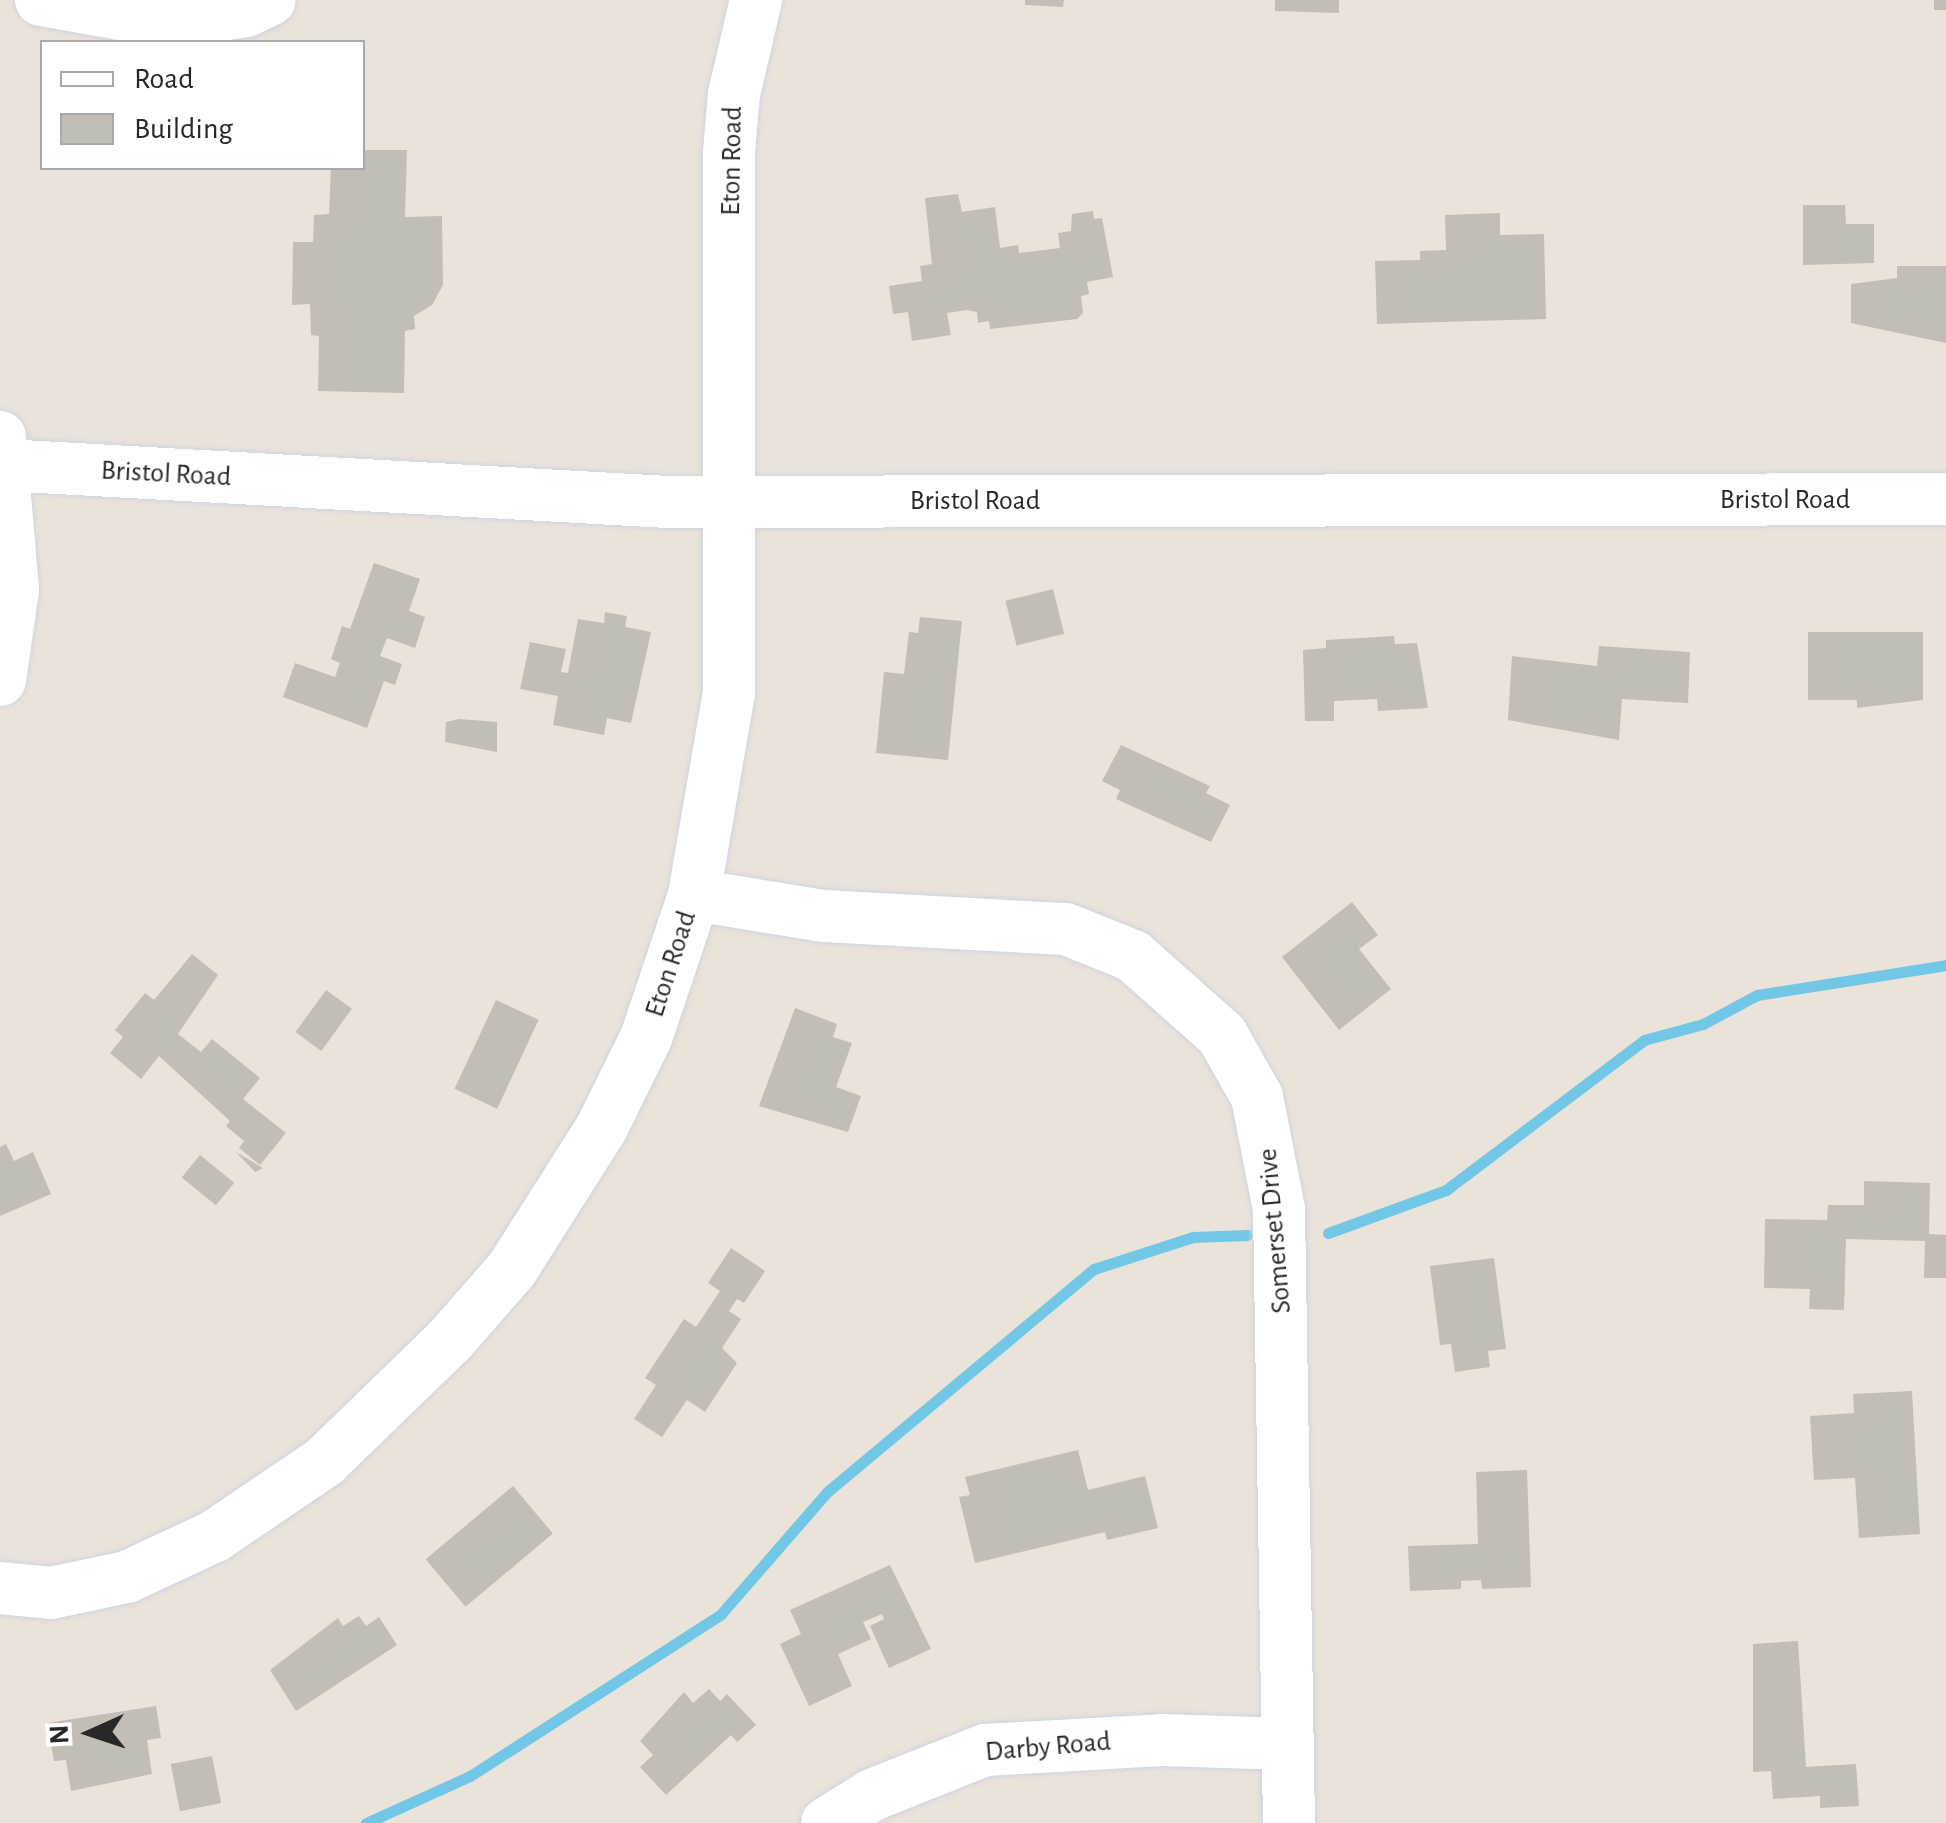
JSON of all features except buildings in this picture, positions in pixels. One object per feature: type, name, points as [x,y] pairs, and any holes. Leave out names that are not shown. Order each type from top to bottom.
[{"type":"street","points":[[41,0],[246,11],[270,0]]},
{"type":"street","name":"Eton Road","points":[[0,1588],[85,1588],[169,1560],[272,1501],[376,1414],[462,1327],[549,1216],[646,1038],[694,896],[729,694],[729,152],[734,94],[756,0]]},
{"type":"street","points":[[0,680],[14,590],[2,451]]},
{"type":"street","name":"Bristol Road","points":[[2,451],[730,502],[1946,499]]},
{"type":"street","name":"Somerset Drive","points":[[694,896],[824,916],[1066,930],[1133,956],[1222,1035],[1256,1098],[1280,1209],[1289,1823]]},
{"type":"street","name":"Darby Road","points":[[828,1823],[872,1795],[986,1750],[1162,1740],[1286,1744]]},
{"type":"waterway","points":[[1328,1233],[1446,1190],[1644,1040],[1703,1024],[1757,995],[1946,965]]},
{"type":"waterway","points":[[366,1823],[470,1776],[721,1614],[827,1492],[1094,1269],[1193,1237],[1247,1235]]}]
